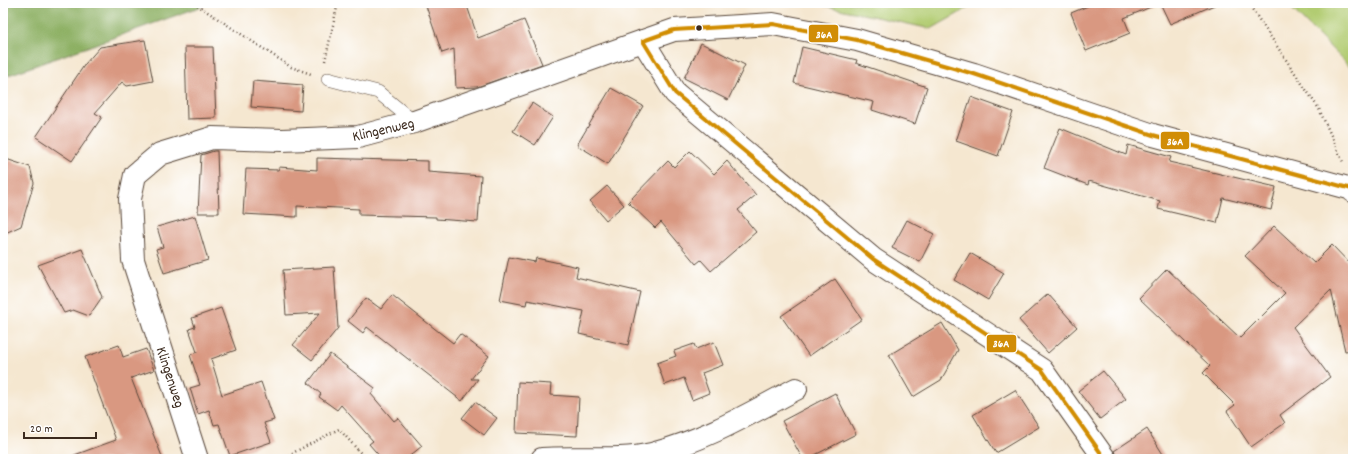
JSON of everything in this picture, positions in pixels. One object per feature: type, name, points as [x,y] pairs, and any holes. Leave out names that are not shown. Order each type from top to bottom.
[{"type":"street","name":"Klingenweg","points":[[197,459],[133,260],[130,199],[135,175],[160,154],[212,138],[282,140],[358,137],[414,122],[674,30],[774,24],[857,40],[974,74],[1153,135],[1353,190]]},
{"type":"street","points":[[643,41],[675,93],[873,259],[1042,370],[1105,459]]},
{"type":"street","points":[[542,459],[606,459],[651,454],[720,430],[796,389]]},
{"type":"lane","points":[[328,79],[378,92],[414,122]]},
{"type":"path","points":[[194,3],[292,67],[328,79]]},
{"type":"path","points":[[329,51],[338,3]]},
{"type":"path","points":[[1248,3],[1319,109],[1336,145],[1353,190]]},
{"type":"path","points":[[281,459],[339,429],[366,459]]},
{"type":"green space","points":[[3,3],[211,3],[3,77]]},
{"type":"green space","points":[[812,3],[977,3],[931,29]]},
{"type":"green space","points":[[1286,3],[1353,3],[1353,70]]},
{"type":"building","points":[[425,3],[466,3],[478,38],[524,20],[542,64],[477,87],[456,88],[454,49],[442,53]]},
{"type":"building","points":[[1095,3],[1158,4],[1124,18],[1130,33],[1086,51],[1071,13]]},
{"type":"building","points":[[1160,3],[1219,3],[1170,24]]},
{"type":"building","points":[[145,40],[153,81],[127,86],[122,82],[95,113],[102,117],[72,161],[36,137],[85,64],[100,47]]},
{"type":"building","points":[[701,43],[745,65],[728,100],[684,78]]},
{"type":"building","points":[[185,47],[213,47],[216,118],[187,119]]},
{"type":"building","points":[[802,47],[857,60],[856,63],[927,87],[915,124],[872,110],[874,102],[794,83]]},
{"type":"building","points":[[253,81],[303,85],[301,111],[251,107]]},
{"type":"building","points":[[611,88],[643,106],[608,164],[577,145]]},
{"type":"building","points":[[971,97],[1013,112],[998,156],[956,141]]},
{"type":"building","points":[[532,103],[553,117],[535,145],[513,131]]},
{"type":"building","points":[[1060,128],[1126,155],[1128,145],[1171,157],[1169,162],[1276,187],[1271,210],[1223,198],[1217,223],[1158,209],[1160,201],[1089,181],[1088,185],[1044,168]]},
{"type":"building","points":[[217,151],[219,213],[198,213],[201,155]]},
{"type":"building","points":[[690,151],[714,174],[727,161],[756,195],[738,210],[756,232],[711,271],[701,260],[696,264],[661,222],[655,228],[628,202],[668,161],[674,167]]},
{"type":"building","points":[[3,158],[30,167],[34,183],[21,226],[3,234]]},
{"type":"building","points":[[317,158],[428,161],[428,172],[481,176],[478,222],[436,219],[436,217],[359,215],[359,209],[297,206],[297,217],[243,214],[246,169],[279,170],[279,167],[317,170]]},
{"type":"building","points":[[607,186],[624,205],[606,220],[590,201]]},
{"type":"building","points":[[195,216],[208,260],[164,273],[156,249],[163,247],[157,227]]},
{"type":"building","points":[[907,220],[934,234],[920,262],[892,248]]},
{"type":"building","points":[[1274,226],[1314,263],[1332,245],[1353,267],[1353,350],[1345,351],[1331,290],[1293,327],[1330,377],[1280,415],[1285,423],[1251,447],[1227,411],[1235,405],[1203,373],[1210,366],[1139,298],[1167,269],[1240,338],[1285,293],[1245,256]]},
{"type":"building","points":[[82,249],[102,297],[89,316],[73,310],[64,313],[38,265]]},
{"type":"building","points":[[970,253],[1004,273],[988,300],[954,280]]},
{"type":"building","points":[[509,257],[535,262],[536,258],[578,267],[576,277],[640,292],[628,345],[579,334],[584,311],[527,300],[526,305],[500,300]]},
{"type":"building","points":[[334,267],[338,328],[312,360],[293,345],[320,313],[286,315],[283,270]]},
{"type":"building","points":[[835,279],[862,319],[809,356],[781,316]]},
{"type":"building","points":[[1048,294],[1077,327],[1048,353],[1019,320]]},
{"type":"building","points":[[392,295],[453,343],[460,334],[489,356],[471,379],[478,379],[462,401],[367,327],[363,333],[348,321],[366,298],[381,309]]},
{"type":"building","points":[[221,308],[236,350],[211,359],[222,395],[261,382],[274,420],[264,423],[271,442],[230,456],[219,424],[214,425],[209,410],[198,414],[190,388],[200,385],[190,355],[197,352],[189,329],[195,327],[192,318]]},
{"type":"building","points":[[942,323],[958,350],[941,380],[913,397],[889,355]]},
{"type":"building","points":[[714,342],[723,365],[702,373],[709,393],[692,400],[684,378],[665,385],[657,363],[676,356],[674,351],[694,344],[696,349]]},
{"type":"building","points":[[119,345],[123,357],[146,349],[154,370],[131,378],[163,459],[70,459],[69,457],[116,440],[85,357]]},
{"type":"building","points":[[330,354],[375,388],[371,394],[394,421],[398,418],[422,446],[406,459],[382,459],[369,444],[373,441],[341,405],[337,410],[319,397],[321,394],[308,383]]},
{"type":"building","points":[[1103,371],[1126,399],[1100,419],[1078,391]]},
{"type":"building","points":[[518,382],[551,384],[550,395],[579,397],[577,436],[516,433]]},
{"type":"building","points":[[1015,390],[1039,427],[996,453],[973,415]]},
{"type":"building","points":[[835,393],[856,434],[809,458],[802,458],[782,421]]},
{"type":"building","points":[[475,402],[497,418],[484,435],[462,418]]},
{"type":"building","points":[[1147,429],[1166,459],[1117,459],[1114,451]]},
{"type":"transit line","name":"36A","points":[[643,41],[674,30],[773,24],[857,40],[974,74],[1153,135],[1352,189]]},
{"type":"transit line","name":"36A","points":[[643,41],[675,93],[873,259],[1042,370],[1105,459]]}]
